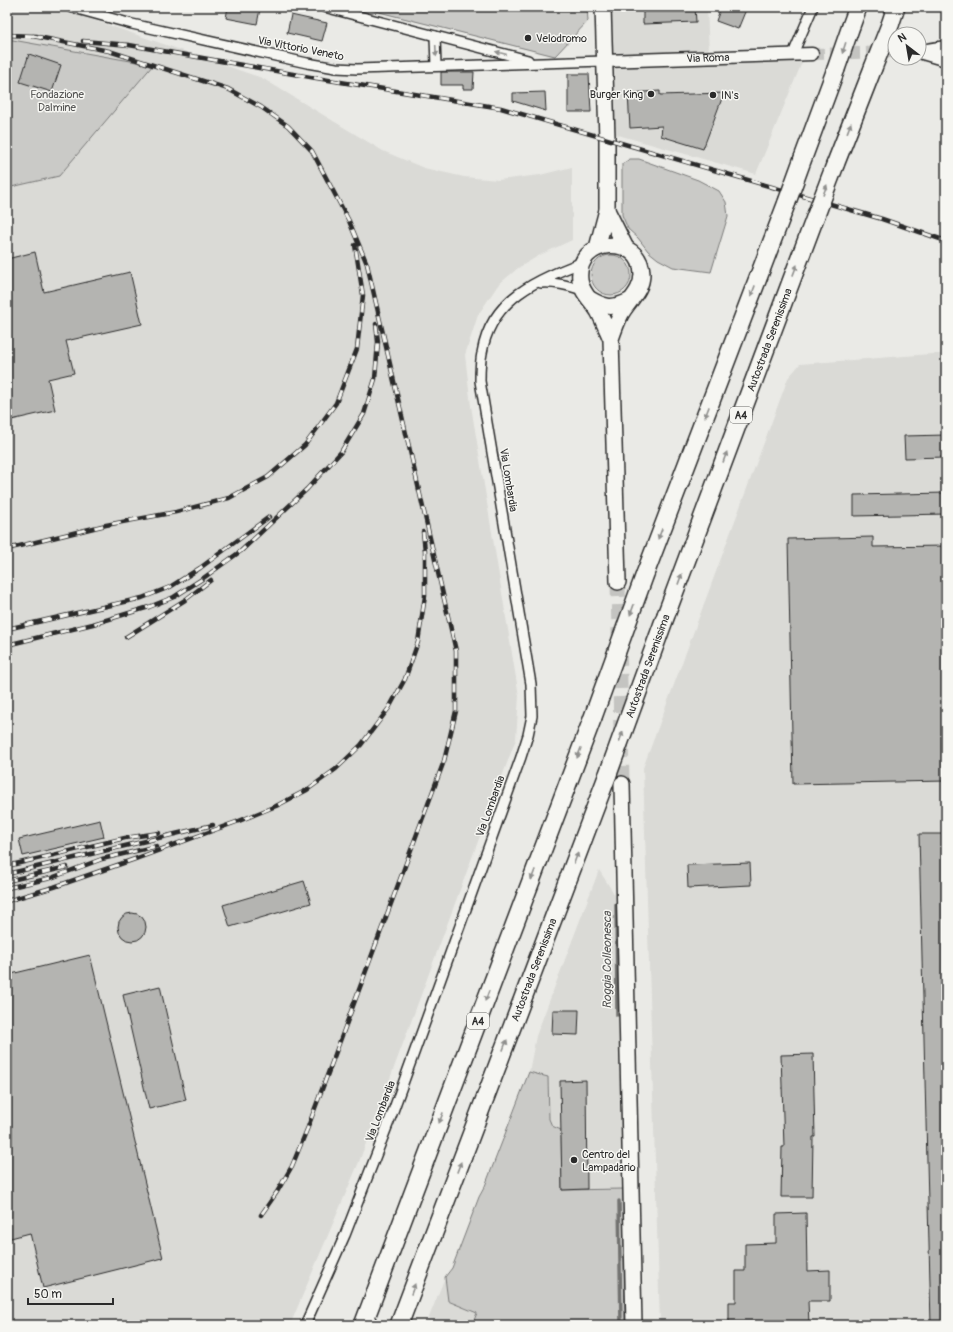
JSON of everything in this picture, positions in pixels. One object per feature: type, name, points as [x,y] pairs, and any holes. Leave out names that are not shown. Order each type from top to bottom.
[{"type":"highway","name":"A4","points":[[363,1325],[593,717],[645,574],[787,202],[858,7]]},
{"type":"highway","name":"Autostrada Serenissima","points":[[399,1325],[608,774],[834,165],[896,7]]},
{"type":"main road","points":[[597,248],[606,210],[607,145],[603,7]]},
{"type":"main road","points":[[606,210],[626,248]]},
{"type":"main road","points":[[586,295],[599,304],[609,307],[620,306],[629,301],[637,294],[641,284],[642,274],[640,263],[634,254],[626,248],[616,245],[607,245],[597,248],[589,254],[583,262],[580,271],[580,281],[586,295],[602,319],[611,339]]},
{"type":"main road","points":[[618,582],[611,339],[616,323],[629,301]]},
{"type":"main road","points":[[622,784],[634,1325]]},
{"type":"street","name":"Via Vittorio Veneto","points":[[70,7],[132,24],[316,65],[350,69],[604,61]]},
{"type":"street","points":[[324,7],[336,8],[539,63]]},
{"type":"street","points":[[793,54],[812,7]]},
{"type":"street","points":[[435,36],[436,66]]},
{"type":"street","points":[[927,50],[946,47]]},
{"type":"street","name":"Via Roma","points":[[604,61],[812,54]]},
{"type":"street","points":[[927,54],[946,60]]},
{"type":"street","name":"Via Lombardia","points":[[305,1325],[345,1235],[392,1114],[521,757],[531,721],[532,695],[527,657],[480,381],[485,337],[502,308],[514,296],[552,275],[583,262]]},
{"type":"street","name":"Via Lombardia","points":[[529,287],[541,283],[552,282],[586,295]]},
{"type":"shaded area","points":[[7,7],[56,7],[262,78],[383,151],[424,168],[464,177],[498,180],[540,175],[572,167],[572,240],[540,255],[518,268],[498,285],[478,315],[465,355],[471,406],[519,696],[516,739],[359,1162],[290,1325],[7,1325]]},
{"type":"shaded area","points":[[607,7],[707,7],[709,54],[608,57]]},
{"type":"shaded area","points":[[803,60],[756,174],[611,133],[608,64]]},
{"type":"shaded area","points":[[946,354],[946,1325],[660,1325],[643,768],[788,378],[800,364]]},
{"type":"shaded area","points":[[599,870],[620,903],[628,1189],[562,1190],[561,1131],[552,1126],[549,1119],[548,1077],[529,1072],[536,1036]]},
{"type":"shaded area","points":[[445,1277],[448,1301],[477,1313],[472,1325],[426,1325]]},
{"type":"green space","name":"Velodromo","points":[[359,7],[587,7],[588,21],[555,56]]},
{"type":"green space","name":"Fondazione Dalmine","points":[[7,39],[153,65],[59,176],[7,188]]},
{"type":"green space","points":[[630,159],[639,159],[698,180],[719,191],[726,202],[728,216],[711,272],[673,267],[658,259],[648,251],[638,238],[628,229],[622,215],[622,164]]},
{"type":"green space","points":[[615,255],[622,258],[628,264],[631,275],[630,283],[622,292],[615,295],[607,295],[600,292],[592,283],[591,271],[594,264],[603,256]]},
{"type":"green space","points":[[529,1072],[548,1077],[549,1119],[552,1126],[561,1130],[562,1190],[623,1189],[625,1325],[472,1325],[477,1313],[448,1301],[445,1277],[452,1268]]},
{"type":"building","points":[[228,7],[251,7],[260,9],[257,24],[226,18]]},
{"type":"building","points":[[643,7],[695,7],[696,22],[643,24]]},
{"type":"building","points":[[721,7],[747,7],[738,29],[716,21]]},
{"type":"building","points":[[291,15],[327,23],[322,41],[287,33]]},
{"type":"building","points":[[29,54],[61,65],[52,92],[20,82]]},
{"type":"building","points":[[441,72],[474,72],[473,89],[463,89],[463,85],[441,85]]},
{"type":"building","points":[[568,74],[589,74],[591,112],[568,112]]},
{"type":"building","points":[[660,91],[660,95],[724,93],[703,149],[661,136],[662,126],[630,128],[628,93]]},
{"type":"building","points":[[545,92],[546,111],[513,101],[513,93]]},
{"type":"building","points":[[35,252],[44,292],[130,272],[142,324],[66,341],[74,373],[48,379],[55,410],[7,421],[7,259]]},
{"type":"building","points":[[946,435],[946,457],[905,458],[904,436]]},
{"type":"building","points":[[946,493],[946,514],[854,516],[854,495]]},
{"type":"building","points":[[873,537],[873,547],[946,546],[946,781],[793,784],[788,539]]},
{"type":"building","points":[[100,820],[104,837],[23,856],[19,839]]},
{"type":"building","points":[[919,834],[946,834],[946,1325],[931,1325]]},
{"type":"building","points":[[750,863],[751,885],[688,888],[687,865]]},
{"type":"building","points":[[304,881],[311,903],[230,927],[223,905]]},
{"type":"building","points":[[132,913],[142,917],[146,927],[142,937],[132,941],[122,937],[118,927],[122,917]]},
{"type":"building","points":[[90,955],[163,1258],[43,1288],[30,1233],[7,1239],[7,975]]},
{"type":"building","points":[[160,986],[186,1100],[149,1109],[123,995]]},
{"type":"building","points":[[553,1010],[579,1010],[578,1035],[552,1034]]},
{"type":"building","points":[[813,1054],[815,1137],[813,1137],[812,1197],[781,1197],[782,1147],[784,1147],[781,1055]]},
{"type":"building","name":"Centro del Lampadario","points":[[586,1080],[587,1189],[562,1190],[560,1081]]},
{"type":"building","points":[[806,1213],[807,1271],[830,1270],[830,1301],[808,1301],[809,1325],[729,1325],[729,1302],[736,1302],[736,1271],[745,1271],[745,1244],[776,1243],[776,1214]]},
{"type":"waterway","name":"Roggia Colleonesca","points":[[616,904],[617,1015]]},
{"type":"waterway","name":"Roggia Colleonesca","points":[[619,1201],[621,1325]]},
{"type":"tunnel","points":[[812,54],[887,52]]},
{"type":"tunnel","points":[[618,582],[622,784]]},
{"type":"railway","points":[[7,35],[37,36]]},
{"type":"railway","points":[[33,36],[109,51],[228,89],[261,107],[288,126],[312,151],[349,221],[367,264],[456,651],[456,711],[444,761],[308,1127],[292,1166],[277,1192],[261,1215]]},
{"type":"railway","points":[[83,41],[129,45],[316,78],[501,108],[882,219],[946,241]]},
{"type":"railway","points":[[7,549],[106,525],[176,512],[229,498],[268,477],[305,445],[336,403],[357,349],[363,295],[355,245]]},
{"type":"railway","points":[[7,645],[93,624],[149,607],[174,597],[241,551],[307,489],[341,452],[364,414],[375,379],[378,342],[376,324]]},
{"type":"railway","points":[[7,629],[142,598],[170,587],[200,568],[269,517]]},
{"type":"railway","points":[[7,901],[54,887],[239,821],[276,806],[307,790],[336,769],[361,745],[389,708],[405,679],[418,642],[425,596],[425,551],[423,532]]},
{"type":"railway","points":[[126,637],[185,600],[211,580]]},
{"type":"railway","points":[[7,874],[213,825]]},
{"type":"railway","points":[[7,866],[125,838],[159,833]]},
{"type":"railway","points":[[7,888],[51,878],[102,859],[157,846]]},
{"type":"railway","points":[[7,881],[67,867]]},
{"type":"place","name":"Velodromo","points":[[528,38]]},
{"type":"place","name":"Burger King","points":[[651,94]]},
{"type":"place","name":"IN's","points":[[713,95]]},
{"type":"place","name":"Centro del Lampadario","points":[[574,1160]]}]
